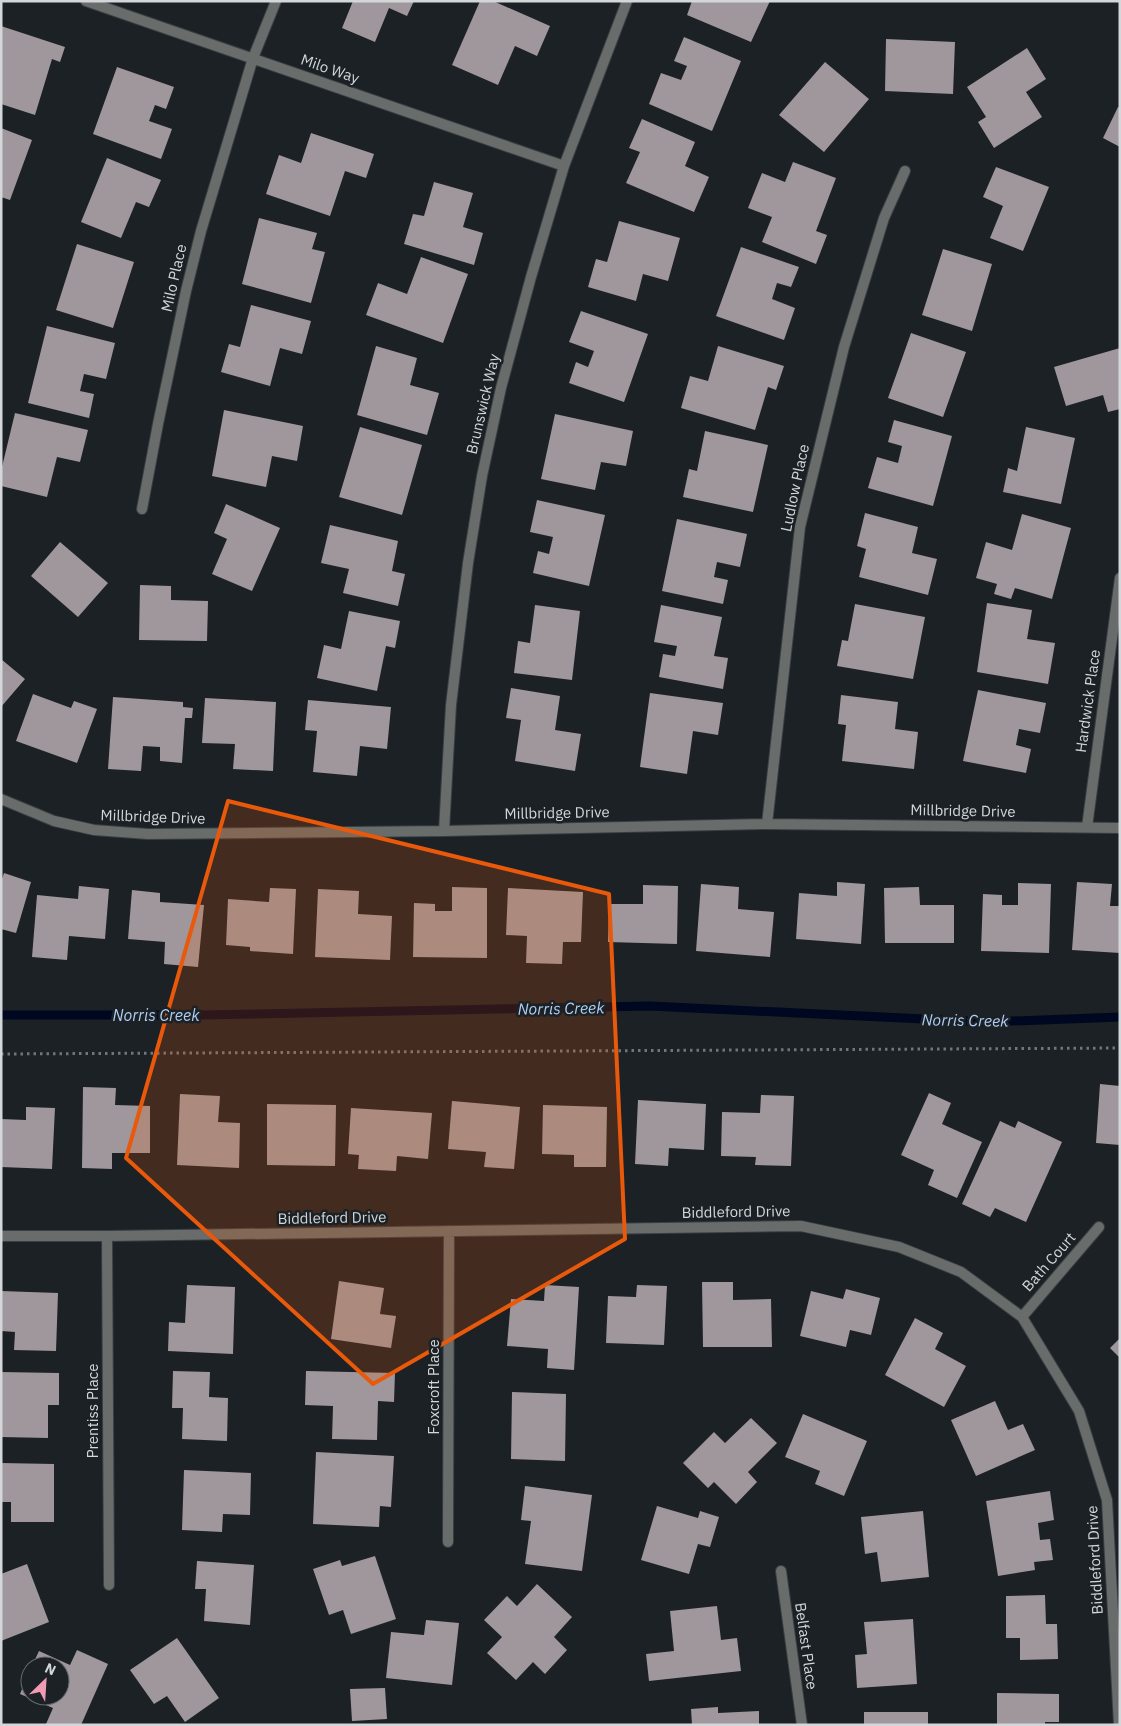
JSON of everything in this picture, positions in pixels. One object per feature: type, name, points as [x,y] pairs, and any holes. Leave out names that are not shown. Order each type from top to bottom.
[{"type":"street","name":"Milo Way","points":[[86,1],[564,166]]},
{"type":"street","name":"Milo Place","points":[[142,509],[186,292],[201,231],[254,58],[276,1]]},
{"type":"street","name":"Brunswick Way","points":[[444,831],[451,705],[468,563],[482,476],[501,388],[564,166],[627,1]]},
{"type":"street","name":"Ludlow Place","points":[[766,824],[800,527],[844,347],[884,218],[905,171]]},
{"type":"street","name":"Hardwick Place","points":[[1086,827],[1120,578]]},
{"type":"street","name":"Millbridge Drive","points":[[1,799],[54,821],[94,830],[148,834],[444,831],[766,824],[1120,828]]},
{"type":"street","name":"Biddleford Drive","points":[[1,1236],[801,1226],[899,1247],[961,1272],[1022,1317],[1079,1411],[1108,1500],[1118,1725]]},
{"type":"street","name":"Bath Court","points":[[1022,1317],[1099,1227]]},
{"type":"street","name":"Foxcroft Place","points":[[448,1542],[449,1231]]},
{"type":"street","name":"Prentiss Place","points":[[107,1236],[109,1585]]},
{"type":"street","name":"Belfast Place","points":[[781,1571],[802,1725]]},
{"type":"path","points":[[1,1054],[1120,1048]]},
{"type":"highlighted area","points":[[228,801],[609,894],[625,1239],[373,1384],[126,1158]]},
{"type":"building","points":[[353,1],[414,1],[407,16],[389,8],[375,42],[342,28]]},
{"type":"building","points":[[480,1],[493,1],[550,26],[537,56],[515,46],[498,85],[452,65]]},
{"type":"building","points":[[692,1],[770,1],[751,42],[687,15]]},
{"type":"building","points":[[1,26],[65,47],[60,62],[52,59],[35,115],[1,104]]},
{"type":"building","points":[[684,37],[741,61],[712,131],[649,104],[661,73],[681,80],[687,66],[674,61]]},
{"type":"building","points":[[886,39],[955,42],[953,94],[885,91]]},
{"type":"building","points":[[1027,48],[1046,79],[1026,92],[1042,117],[994,148],[978,122],[986,117],[967,87]]},
{"type":"building","points":[[825,62],[869,99],[824,152],[779,115]]},
{"type":"building","points":[[117,67],[174,87],[166,109],[155,105],[149,121],[172,129],[161,159],[93,134]]},
{"type":"building","points":[[1118,107],[1120,107],[1120,147],[1103,138]]},
{"type":"building","points":[[642,119],[695,142],[685,166],[709,177],[694,212],[626,183],[640,152],[629,148]]},
{"type":"building","points":[[1,128],[32,140],[10,200],[1,197]]},
{"type":"building","points":[[311,133],[374,154],[366,178],[345,171],[330,216],[266,194],[279,155],[301,163]]},
{"type":"building","points":[[107,158],[161,180],[149,207],[136,202],[121,238],[81,222]]},
{"type":"building","points":[[793,162],[836,178],[816,231],[827,235],[816,264],[762,242],[772,217],[748,208],[762,173],[785,182]]},
{"type":"building","points":[[996,167],[1049,187],[1023,251],[990,238],[1003,206],[983,197]]},
{"type":"building","points":[[434,182],[473,193],[463,227],[483,233],[474,265],[404,244],[413,214],[424,216]]},
{"type":"building","points":[[259,218],[317,233],[312,249],[325,252],[311,303],[242,284]]},
{"type":"building","points":[[619,221],[680,238],[668,281],[643,274],[636,301],[588,287],[596,259],[607,262]]},
{"type":"building","points":[[77,244],[134,262],[113,328],[56,310]]},
{"type":"building","points":[[741,247],[799,267],[791,287],[777,283],[772,299],[795,308],[784,340],[716,316]]},
{"type":"building","points":[[943,249],[992,264],[972,331],[922,315]]},
{"type":"building","points":[[421,257],[468,274],[443,343],[366,315],[378,283],[407,294]]},
{"type":"building","points":[[251,305],[311,321],[302,354],[280,348],[270,386],[221,372],[229,344],[240,347]]},
{"type":"building","points":[[581,311],[648,334],[624,402],[569,383],[576,362],[588,367],[594,351],[569,342]]},
{"type":"building","points":[[47,326],[115,343],[106,379],[84,374],[80,391],[94,394],[89,418],[28,403]]},
{"type":"building","points":[[911,333],[966,352],[943,417],[888,398]]},
{"type":"building","points":[[376,346],[417,358],[410,385],[439,393],[427,435],[357,415]]},
{"type":"building","points":[[718,346],[784,366],[776,390],[768,387],[755,430],[681,408],[690,376],[708,381]]},
{"type":"building","points":[[1120,348],[1120,409],[1108,412],[1103,395],[1066,406],[1054,367]]},
{"type":"building","points":[[224,410],[303,426],[297,461],[272,456],[266,487],[212,476]]},
{"type":"building","points":[[15,413],[88,430],[80,462],[57,457],[47,497],[1,486],[1,471]]},
{"type":"building","points":[[555,414],[633,431],[626,466],[601,462],[595,490],[541,479]]},
{"type":"building","points":[[894,420],[952,436],[933,506],[868,488],[877,457],[898,463],[902,446],[888,442]]},
{"type":"building","points":[[360,427],[422,445],[402,515],[339,497]]},
{"type":"building","points":[[1026,427],[1075,438],[1061,504],[1003,492],[1008,468],[1017,471]]},
{"type":"building","points":[[705,431],[768,445],[753,512],[683,497],[689,469],[697,471]]},
{"type":"building","points":[[537,500],[605,515],[589,586],[533,573],[538,551],[549,554],[553,537],[530,532]]},
{"type":"building","points":[[226,504],[280,528],[252,591],[212,574],[227,539],[214,533]]},
{"type":"building","points":[[865,513],[918,527],[912,553],[937,559],[928,595],[859,577],[866,549],[857,546]]},
{"type":"building","points":[[1022,514],[1071,528],[1052,599],[1015,588],[1011,599],[994,594],[997,584],[976,578],[986,542],[1012,550]]},
{"type":"building","points":[[677,519],[747,534],[740,567],[717,562],[714,577],[728,580],[723,604],[662,591]]},
{"type":"building","points":[[330,525],[398,541],[392,571],[405,574],[398,606],[343,593],[349,569],[321,563]]},
{"type":"building","points":[[60,542],[108,583],[78,617],[31,576]]},
{"type":"building","points":[[140,585],[171,586],[171,600],[208,601],[207,641],[139,640]]},
{"type":"building","points":[[987,603],[1032,610],[1027,639],[1055,643],[1048,684],[977,672]]},
{"type":"building","points":[[855,604],[925,617],[913,679],[837,666],[842,640],[848,641]]},
{"type":"building","points":[[535,605],[580,611],[572,680],[514,673],[518,641],[530,643]]},
{"type":"building","points":[[661,605],[722,617],[714,656],[728,658],[723,689],[659,677],[663,654],[675,656],[677,646],[654,642]]},
{"type":"building","points":[[349,611],[400,621],[395,648],[386,646],[377,691],[317,678],[324,645],[341,649]]},
{"type":"building","points":[[1,659],[25,679],[1,707]]},
{"type":"building","points":[[511,688],[560,696],[555,730],[581,734],[575,771],[515,761],[521,720],[506,718]]},
{"type":"building","points":[[978,690],[1046,703],[1040,733],[1019,729],[1016,745],[1031,749],[1026,773],[963,761]]},
{"type":"building","points":[[650,693],[723,703],[718,735],[693,731],[687,774],[640,767]]},
{"type":"building","points":[[33,694],[71,708],[74,701],[97,709],[77,763],[16,741]]},
{"type":"building","points":[[841,695],[898,702],[895,729],[918,732],[914,769],[842,761],[846,725],[838,724]]},
{"type":"building","points":[[113,697],[183,702],[183,707],[193,708],[192,718],[185,718],[182,763],[160,761],[160,747],[143,746],[141,771],[108,769]]},
{"type":"building","points":[[205,698],[276,702],[273,771],[233,769],[235,744],[202,743]]},
{"type":"building","points":[[308,700],[391,707],[387,749],[360,746],[357,776],[313,772],[317,731],[305,730]]},
{"type":"building","points":[[4,873],[31,882],[16,933],[1,929],[1,882]]},
{"type":"building","points":[[837,882],[865,884],[861,944],[796,939],[799,893],[837,896]]},
{"type":"building","points":[[1077,882],[1112,884],[1110,906],[1120,906],[1120,953],[1072,950]]},
{"type":"building","points":[[1018,883],[1051,884],[1049,953],[981,951],[983,894],[1002,895],[1002,905],[1018,905]]},
{"type":"building","points":[[701,884],[739,887],[738,909],[774,912],[770,957],[696,951]]},
{"type":"building","points":[[643,885],[678,886],[677,944],[608,942],[609,904],[643,904]]},
{"type":"building","points":[[79,886],[109,889],[105,939],[69,936],[67,960],[32,957],[37,895],[78,899]]},
{"type":"building","points":[[452,887],[487,888],[487,958],[413,957],[414,903],[435,904],[435,911],[452,911]]},
{"type":"building","points":[[919,887],[920,905],[954,905],[954,943],[885,943],[884,888]]},
{"type":"building","points":[[270,888],[296,889],[293,954],[250,951],[250,947],[226,945],[228,899],[269,902]]},
{"type":"building","points":[[508,888],[583,892],[581,942],[563,942],[562,964],[526,963],[527,936],[506,935]]},
{"type":"building","points":[[318,889],[359,891],[358,914],[392,916],[390,960],[315,957]]},
{"type":"building","points":[[132,890],[160,893],[160,902],[204,905],[198,967],[164,964],[165,942],[128,939]]},
{"type":"building","points":[[1100,1084],[1120,1086],[1120,1145],[1096,1143]]},
{"type":"building","points":[[83,1087],[116,1088],[115,1105],[150,1106],[150,1153],[112,1153],[112,1169],[82,1168]]},
{"type":"building","points":[[929,1093],[951,1103],[942,1124],[982,1142],[957,1198],[928,1185],[934,1170],[901,1155]]},
{"type":"building","points":[[180,1094],[220,1096],[218,1122],[240,1123],[239,1168],[177,1165]]},
{"type":"building","points":[[761,1095],[794,1096],[791,1166],[755,1165],[756,1157],[721,1156],[722,1112],[760,1113]]},
{"type":"building","points":[[638,1100],[706,1104],[704,1150],[669,1148],[668,1166],[635,1164]]},
{"type":"building","points":[[452,1101],[520,1107],[514,1169],[484,1167],[486,1152],[448,1149]]},
{"type":"building","points":[[267,1104],[336,1105],[335,1166],[267,1165]]},
{"type":"building","points":[[543,1105],[607,1107],[606,1167],[574,1167],[574,1155],[542,1154]]},
{"type":"building","points":[[26,1107],[55,1108],[52,1169],[1,1167],[1,1119],[26,1120]]},
{"type":"building","points":[[351,1108],[432,1113],[428,1159],[397,1156],[396,1171],[358,1169],[359,1155],[348,1154]]},
{"type":"building","points":[[1000,1121],[1015,1128],[1018,1121],[1062,1142],[1026,1222],[995,1208],[990,1217],[962,1204]]},
{"type":"building","points":[[339,1281],[384,1288],[380,1314],[396,1316],[391,1348],[331,1339]]},
{"type":"building","points":[[702,1282],[733,1282],[733,1300],[771,1299],[772,1347],[703,1347]]},
{"type":"building","points":[[187,1285],[235,1287],[233,1354],[168,1351],[169,1322],[185,1323]]},
{"type":"building","points":[[545,1285],[579,1287],[574,1370],[547,1368],[548,1349],[507,1346],[511,1299],[544,1301]]},
{"type":"building","points":[[637,1285],[667,1286],[664,1345],[606,1343],[608,1296],[636,1297]]},
{"type":"building","points":[[846,1289],[880,1298],[871,1335],[850,1330],[846,1347],[800,1336],[811,1291],[843,1299]]},
{"type":"building","points":[[1,1291],[58,1293],[56,1351],[14,1350],[15,1332],[1,1331]]},
{"type":"building","points":[[915,1318],[943,1333],[935,1349],[966,1366],[944,1407],[885,1375]]},
{"type":"building","points":[[1120,1338],[1120,1358],[1110,1348]]},
{"type":"building","points":[[173,1371],[210,1372],[209,1397],[228,1398],[227,1441],[182,1439],[183,1408],[172,1408]]},
{"type":"building","points":[[306,1371],[395,1373],[394,1402],[378,1401],[377,1440],[332,1439],[333,1406],[305,1405]]},
{"type":"building","points":[[1,1372],[59,1373],[59,1405],[48,1405],[48,1438],[1,1437]]},
{"type":"building","points":[[512,1392],[566,1394],[565,1461],[511,1459]]},
{"type":"building","points":[[995,1401],[1008,1430],[1023,1424],[1035,1450],[976,1476],[951,1420]]},
{"type":"building","points":[[803,1414],[867,1441],[844,1496],[815,1484],[820,1471],[785,1457]]},
{"type":"building","points":[[751,1418],[777,1443],[748,1472],[757,1482],[736,1504],[714,1482],[708,1488],[683,1463],[714,1432],[725,1443]]},
{"type":"building","points":[[316,1452],[394,1456],[391,1507],[380,1506],[379,1527],[313,1524]]},
{"type":"building","points":[[1,1463],[54,1464],[54,1522],[11,1522],[11,1502],[1,1502]]},
{"type":"building","points":[[184,1470],[251,1473],[250,1515],[223,1514],[222,1532],[182,1530]]},
{"type":"building","points":[[525,1486],[592,1495],[582,1571],[525,1564],[531,1521],[521,1520]]},
{"type":"building","points":[[1050,1491],[1054,1520],[1038,1523],[1040,1540],[1050,1539],[1053,1560],[1034,1562],[1035,1570],[998,1576],[986,1501]]},
{"type":"building","points":[[657,1506],[698,1518],[700,1511],[719,1517],[710,1547],[698,1544],[689,1574],[641,1560]]},
{"type":"building","points":[[923,1511],[929,1577],[881,1582],[877,1552],[865,1554],[861,1517]]},
{"type":"building","points":[[375,1556],[396,1619],[351,1634],[343,1610],[329,1615],[313,1569],[340,1560],[342,1566]]},
{"type":"building","points":[[197,1561],[254,1565],[250,1625],[204,1621],[206,1589],[195,1589]]},
{"type":"building","points":[[27,1564],[49,1622],[1,1641],[1,1574]]},
{"type":"building","points":[[537,1584],[572,1617],[554,1637],[567,1650],[545,1674],[533,1662],[516,1680],[487,1653],[502,1637],[484,1620],[507,1596],[517,1606]]},
{"type":"building","points":[[1045,1595],[1046,1624],[1057,1624],[1058,1659],[1020,1660],[1020,1638],[1006,1638],[1006,1596]]},
{"type":"building","points":[[717,1606],[721,1640],[737,1638],[741,1671],[649,1681],[646,1654],[674,1651],[670,1611]]},
{"type":"building","points":[[913,1619],[917,1684],[857,1688],[855,1655],[867,1654],[864,1622]]},
{"type":"building","points":[[426,1620],[459,1623],[452,1685],[386,1678],[391,1632],[424,1635]]},
{"type":"building","points":[[177,1638],[219,1698],[185,1722],[167,1696],[154,1704],[130,1670]]},
{"type":"building","points":[[77,1650],[108,1664],[81,1725],[47,1725],[53,1708],[48,1706],[70,1706],[70,1665]]},
{"type":"building","points":[[39,1651],[50,1656],[37,1656]]},
{"type":"building","points":[[385,1688],[387,1719],[352,1721],[350,1689]]},
{"type":"building","points":[[997,1693],[1059,1694],[1059,1722],[1045,1722],[1045,1725],[997,1725]]},
{"type":"building","points":[[718,1707],[718,1713],[759,1711],[759,1725],[692,1725],[691,1709]]},
{"type":"building","points":[[864,1712],[928,1712],[928,1725],[864,1725]]},
{"type":"waterway","name":"Norris Creek","points":[[1,1015],[202,1015],[650,1006],[987,1022],[1120,1017]]}]
